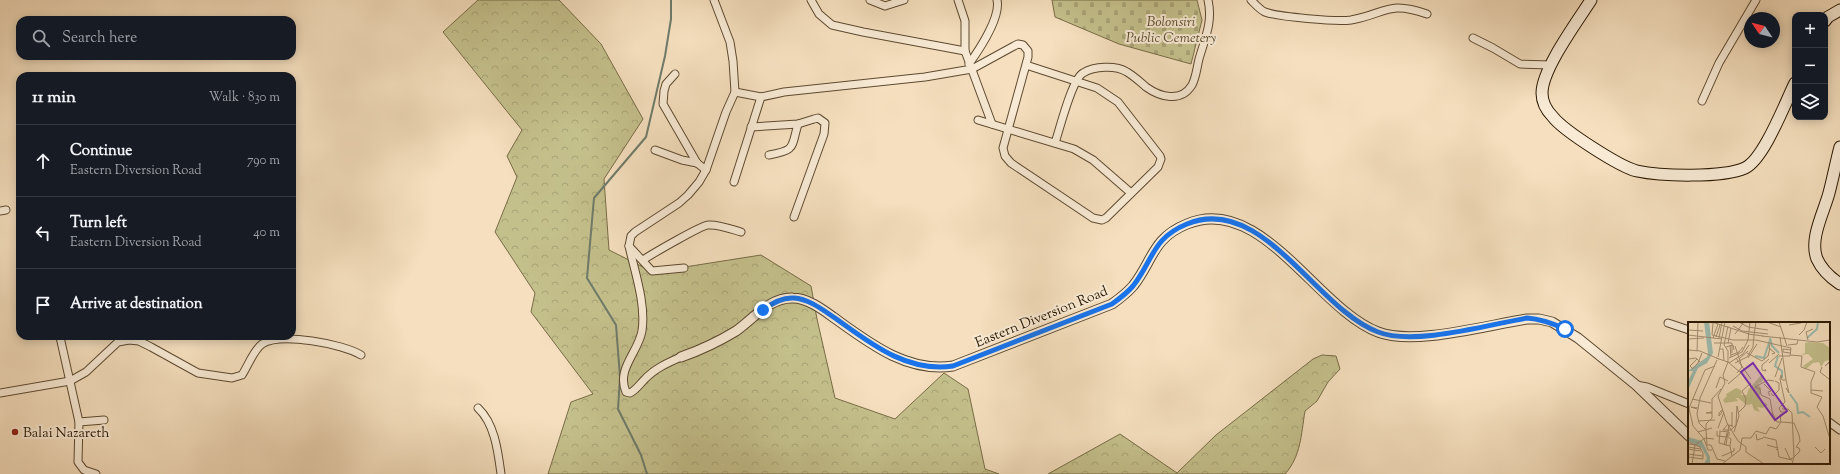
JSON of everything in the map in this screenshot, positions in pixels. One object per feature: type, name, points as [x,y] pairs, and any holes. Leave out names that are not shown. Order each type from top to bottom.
[{"type":"main road","points":[[1591,0],[1547,71],[1542,94],[1546,108],[1554,119],[1590,145],[1624,166],[1637,171],[1660,174],[1696,175],[1723,173],[1746,168],[1755,161],[1764,148],[1795,84]]},
{"type":"main road","points":[[1828,17],[1840,10]]},
{"type":"main road","points":[[1840,147],[1829,194],[1819,227],[1815,249],[1817,258],[1822,267],[1828,275],[1840,284]]},
{"type":"street","points":[[681,357],[666,363],[654,371],[636,390],[630,393],[626,392],[624,386],[624,374],[628,361],[639,339],[642,325],[640,302],[629,246],[631,236],[688,195],[706,170],[726,112],[735,92],[730,42],[714,0]]},
{"type":"street","points":[[811,0],[819,14],[832,25],[965,51]]},
{"type":"street","points":[[870,0],[885,6],[904,0]]},
{"type":"street","points":[[958,0],[965,21],[965,51],[992,124]]},
{"type":"street","points":[[970,66],[995,18],[998,6],[997,0]]},
{"type":"street","points":[[1056,143],[1075,81],[1084,72],[1096,69],[1115,68],[1127,72],[1147,88],[1163,96],[1178,96],[1183,94],[1192,85],[1195,78],[1209,26],[1211,14],[1208,0]]},
{"type":"street","points":[[1251,0],[1266,12],[1277,15],[1334,20],[1350,20],[1394,6],[1407,7],[1427,14]]},
{"type":"street","points":[[1702,100],[1719,63],[1756,0]]},
{"type":"street","points":[[1473,38],[1520,64],[1551,65]]},
{"type":"street","points":[[735,92],[760,97],[784,92],[925,77],[970,66],[1018,44],[1023,45],[1028,51],[1026,65],[1003,148],[1007,160],[1093,218],[1102,220],[1106,218],[1158,166],[1161,159],[1160,156],[1118,102],[1097,88],[1026,65]]},
{"type":"street","points":[[675,74],[666,84],[664,91],[664,104],[697,163],[706,170]]},
{"type":"street","points":[[734,182],[760,97]]},
{"type":"street","points":[[751,128],[798,124],[818,118],[825,123],[825,129],[794,217]]},
{"type":"street","points":[[978,120],[1074,149],[1087,156],[1131,193]]},
{"type":"street","points":[[769,155],[788,151],[791,147],[798,124]]},
{"type":"street","points":[[655,150],[682,160],[697,163]]},
{"type":"street","name":"Eastern Diversion Road","points":[[681,357],[716,343],[737,330],[774,302],[793,298],[801,299],[821,308],[876,346],[904,361],[930,368],[953,366],[1112,304],[1133,286],[1158,244],[1172,232],[1188,224],[1208,219],[1222,219],[1238,224],[1264,239],[1337,305],[1365,326],[1378,333],[1414,338],[1527,318],[1552,322],[1565,329],[1636,385],[1688,435]]},
{"type":"street","points":[[643,260],[686,237],[702,226],[711,225],[741,232]]},
{"type":"street","points":[[629,246],[652,271],[684,268]]},
{"type":"street","points":[[1668,324],[1688,330]]},
{"type":"street","points":[[296,339],[343,346],[361,355]]},
{"type":"street","points":[[61,340],[79,422],[78,462],[84,470],[96,474]]},
{"type":"street","points":[[0,393],[70,381],[86,372],[118,342],[129,340],[139,341],[198,373],[232,378],[242,375],[260,346],[274,340]]},
{"type":"street","points":[[1636,385],[1647,387],[1688,404]]},
{"type":"street","points":[[478,408],[485,415],[492,430],[501,474]]},
{"type":"street","points":[[79,422],[104,420]]},
{"type":"street","points":[[1830,423],[1840,430]]},
{"type":"green space","points":[[478,0],[559,0],[601,44],[643,119],[604,179],[609,250],[653,272],[761,255],[811,286],[835,398],[895,419],[944,373],[968,389],[985,469],[999,474],[548,474],[571,402],[593,394],[531,312],[535,293],[495,232],[517,177],[507,156],[522,130],[443,32]]},
{"type":"green space","name":"Bolonsiri Public Cemetery","points":[[1052,0],[1197,0],[1202,20],[1191,64],[1119,44],[1055,17]]},
{"type":"green space","points":[[1322,355],[1336,356],[1340,369],[1328,382],[1317,401],[1305,411],[1300,445],[1294,460],[1285,474],[1048,474],[1120,434],[1177,473],[1216,435],[1313,359]]},
{"type":"waterway","points":[[647,474],[641,455],[618,409],[620,377],[616,325],[587,278],[594,198],[646,137],[665,56],[671,19],[671,0]]},
{"type":"place","name":"Balai Nazareth","points":[[15,432]]},
{"type":"route","points":[[763,310],[774,302],[783,299],[801,299],[821,308],[888,354],[904,361],[930,368],[953,366],[1100,310],[1112,304],[1133,286],[1158,244],[1172,232],[1188,224],[1208,219],[1222,219],[1252,230],[1337,305],[1365,326],[1378,333],[1414,338],[1527,318],[1552,322],[1565,329]]}]
